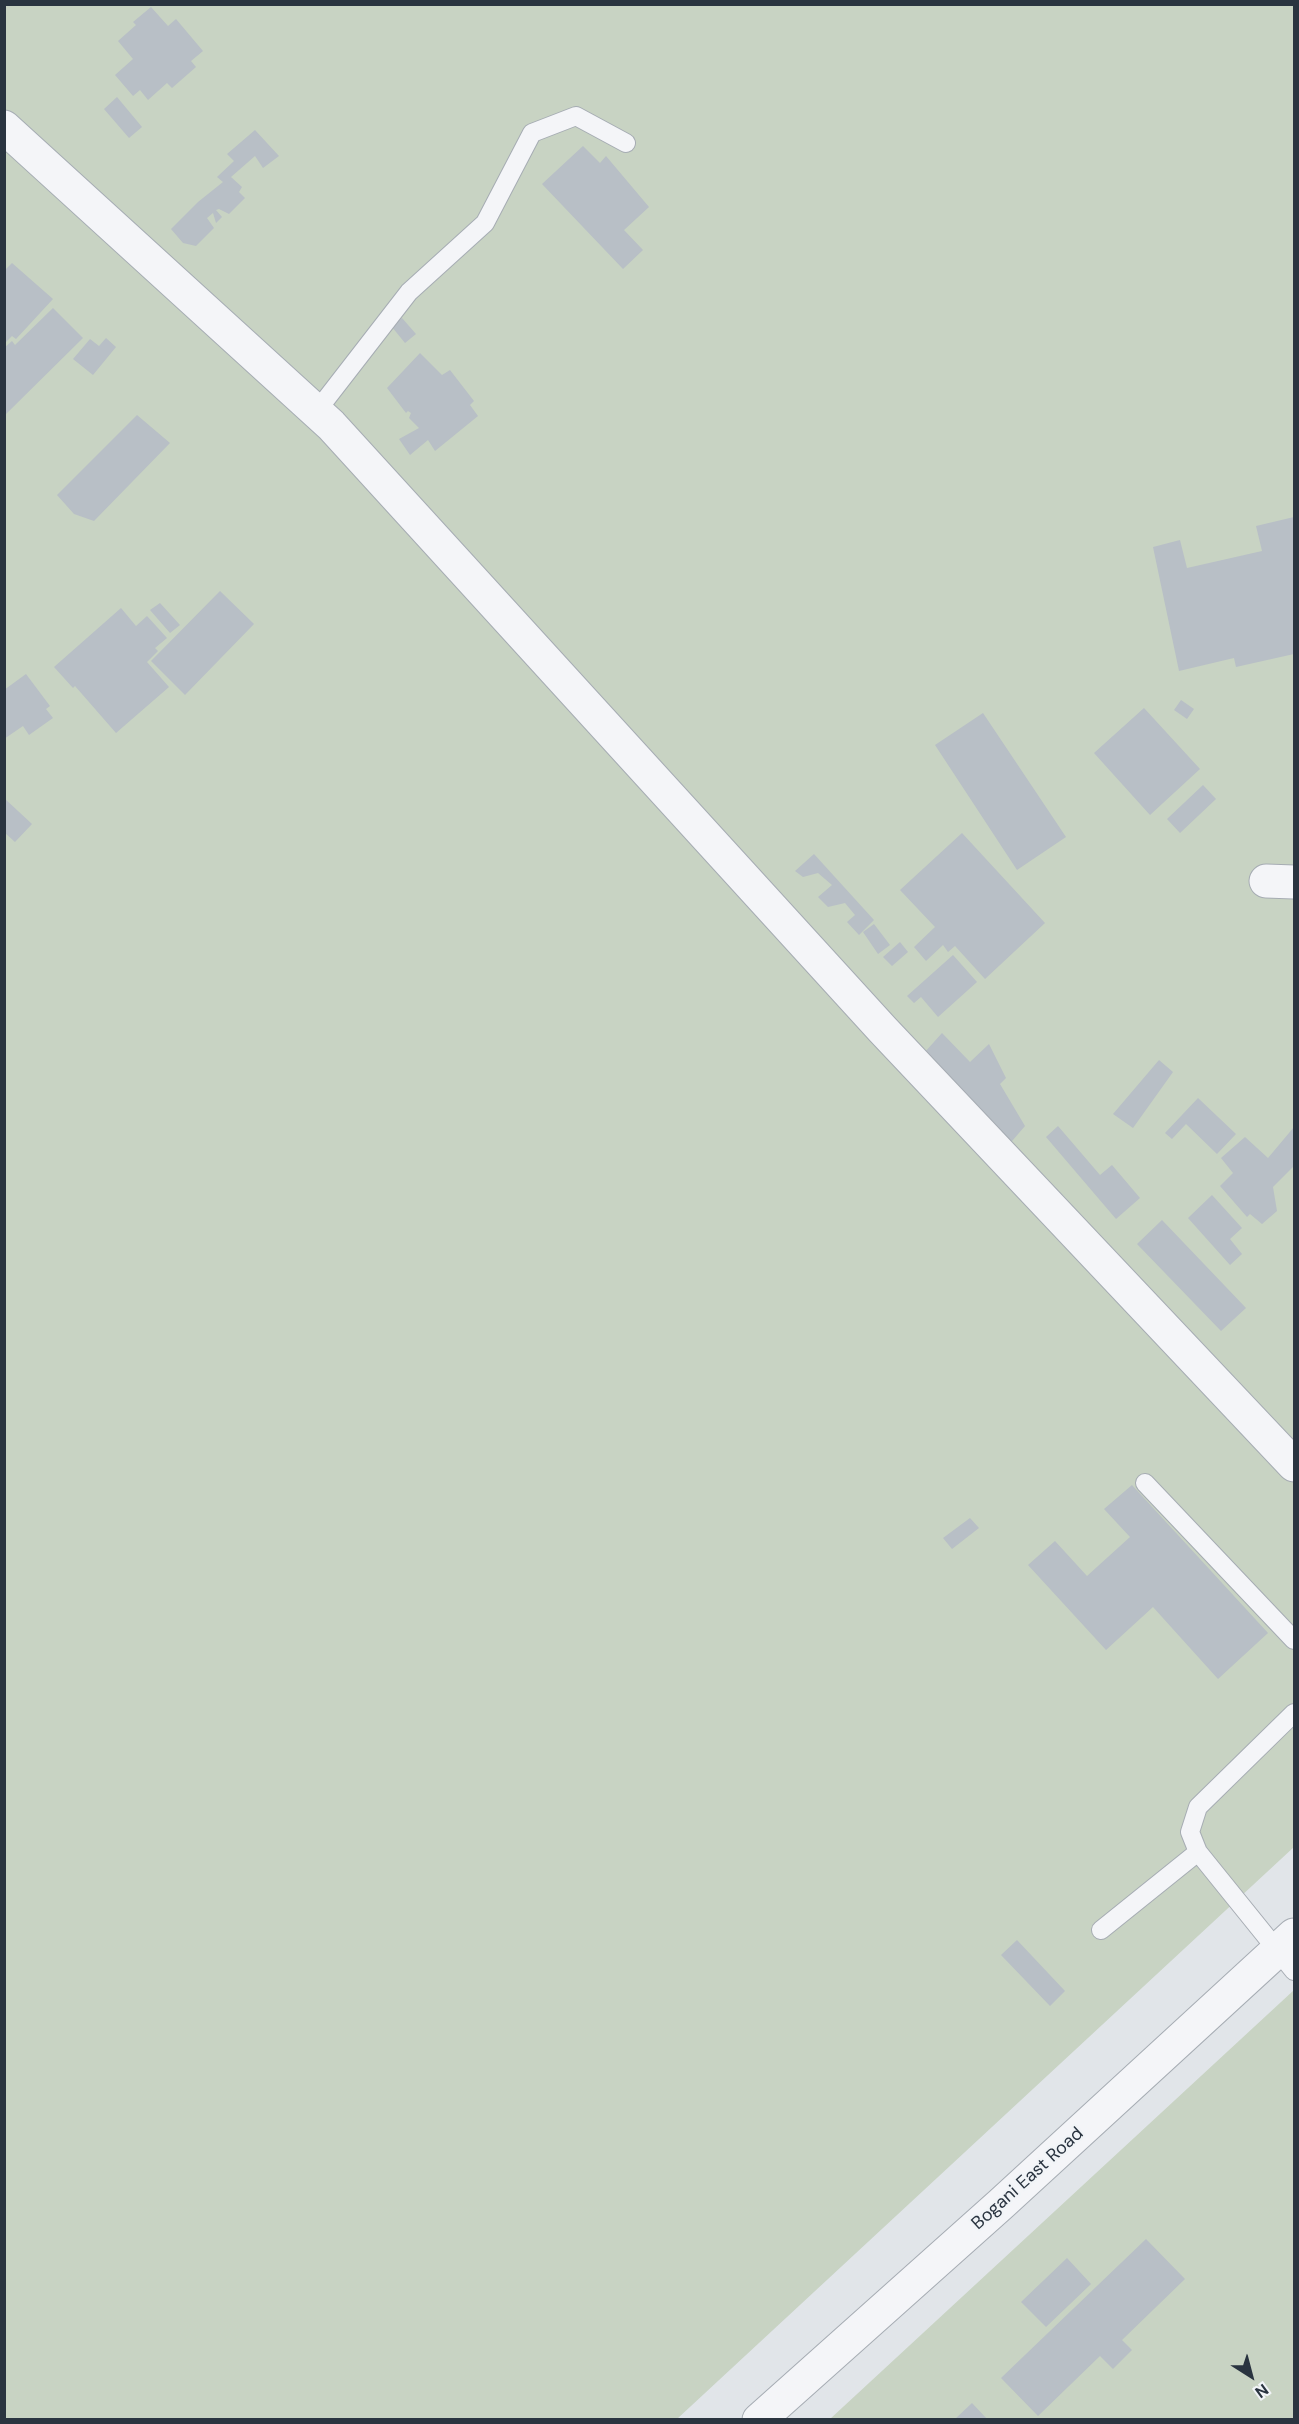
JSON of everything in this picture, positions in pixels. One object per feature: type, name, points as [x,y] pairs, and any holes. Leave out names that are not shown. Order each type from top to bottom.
[{"type":"street","points":[[4,127],[316,412],[883,1030],[1294,1465]]},
{"type":"street","name":"Bogani East Road","points":[[759,2420],[1289,1953]]},
{"type":"lane","points":[[316,412],[409,292],[485,223],[532,133],[576,116],[626,143]]},
{"type":"lane","points":[[1145,1483],[1294,1640]]},
{"type":"lane","points":[[1289,1953],[1197,1852],[1190,1832],[1198,1807],[1294,1713]]},
{"type":"lane","points":[[1101,1930],[1197,1852]]},
{"type":"green space","points":[[5,5],[1294,5],[1294,1847],[677,2419],[5,2420]]},
{"type":"green space","points":[[1294,1990],[1294,2419],[830,2419]]},
{"type":"building","points":[[151,7],[168,26],[176,19],[203,51],[191,61],[196,67],[172,88],[167,83],[148,100],[140,90],[133,96],[115,75],[133,59],[118,41],[136,25],[133,22]]},
{"type":"building","points":[[117,97],[142,127],[129,138],[104,109]]},
{"type":"building","points":[[255,130],[279,156],[263,168],[255,156],[231,177],[242,187],[239,192],[245,198],[229,214],[219,209],[216,210],[222,217],[216,223],[213,213],[207,218],[214,228],[196,246],[183,243],[171,229],[198,202],[223,182],[217,177],[234,161],[227,154]]},
{"type":"building","points":[[583,146],[600,163],[606,156],[649,207],[624,230],[643,250],[623,269],[542,184]]},
{"type":"building","points":[[12,263],[53,299],[16,339],[12,336],[4,344],[4,271]]},
{"type":"building","points":[[53,308],[83,338],[4,416],[4,348],[12,341],[15,345]]},
{"type":"building","points":[[402,318],[416,334],[405,343],[392,327]]},
{"type":"building","points":[[106,338],[116,347],[93,375],[73,359],[90,339],[99,346]]},
{"type":"building","points":[[420,353],[442,375],[450,370],[474,401],[470,405],[478,416],[435,451],[428,440],[410,455],[399,439],[419,428],[409,418],[411,413],[408,411],[406,413],[387,388]]},
{"type":"building","points":[[137,415],[170,443],[94,521],[74,514],[57,495]]},
{"type":"building","points":[[1294,517],[1294,654],[1236,667],[1234,658],[1179,671],[1153,547],[1180,540],[1187,568],[1262,551],[1256,526]]},
{"type":"building","points":[[220,591],[254,624],[185,695],[151,661]]},
{"type":"building","points":[[160,603],[180,625],[170,633],[150,610]]},
{"type":"building","points":[[121,608],[136,626],[147,616],[167,638],[155,648],[158,651],[147,662],[169,687],[116,733],[75,686],[73,688],[54,667]]},
{"type":"building","points":[[26,674],[50,706],[46,709],[53,718],[29,735],[23,726],[4,739],[4,690]]},
{"type":"building","points":[[1181,700],[1194,709],[1187,719],[1174,710]]},
{"type":"building","points":[[1144,708],[1200,769],[1150,815],[1094,753]]},
{"type":"building","points":[[983,713],[1066,837],[1017,870],[935,745]]},
{"type":"building","points":[[1203,785],[1216,799],[1180,833],[1167,819]]},
{"type":"building","points":[[4,798],[32,824],[15,842],[4,832]]},
{"type":"building","points":[[962,833],[1045,923],[985,979],[955,946],[948,952],[943,945],[926,961],[914,947],[935,927],[900,890]]},
{"type":"building","points":[[814,854],[874,920],[859,935],[847,922],[855,915],[845,903],[828,907],[818,897],[832,885],[818,873],[803,877],[795,871]]},
{"type":"building","points":[[874,924],[890,945],[878,954],[863,932]]},
{"type":"building","points":[[900,942],[908,952],[892,966],[883,957]]},
{"type":"building","points":[[953,955],[977,982],[938,1017],[921,997],[914,1003],[907,996]]},
{"type":"building","points":[[942,1033],[970,1062],[989,1044],[1006,1078],[1000,1084],[1025,1126],[1006,1148],[925,1052]]},
{"type":"building","points":[[1159,1060],[1173,1072],[1133,1128],[1113,1114]]},
{"type":"building","points":[[1198,1098],[1236,1134],[1217,1154],[1186,1124],[1172,1139],[1165,1133]]},
{"type":"building","points":[[1058,1126],[1100,1175],[1112,1165],[1140,1198],[1116,1219],[1046,1137]]},
{"type":"building","points":[[1294,1127],[1294,1166],[1273,1187],[1277,1211],[1262,1224],[1250,1214],[1247,1217],[1220,1186],[1233,1173],[1221,1158],[1245,1137],[1268,1158]]},
{"type":"building","points":[[1212,1195],[1242,1228],[1230,1239],[1242,1254],[1230,1265],[1188,1218]]},
{"type":"building","points":[[1162,1220],[1246,1308],[1221,1331],[1137,1244]]},
{"type":"building","points":[[1132,1485],[1268,1633],[1218,1679],[1153,1607],[1106,1650],[1028,1565],[1055,1541],[1087,1576],[1130,1537],[1104,1509]]},
{"type":"building","points":[[970,1518],[979,1528],[952,1549],[943,1538]]},
{"type":"building","points":[[1017,1940],[1065,1991],[1050,2006],[1001,1955]]},
{"type":"building","points":[[1146,2239],[1185,2279],[1122,2340],[1132,2350],[1113,2369],[1100,2356],[1038,2416],[1001,2378]]},
{"type":"building","points":[[1067,2258],[1091,2284],[1046,2327],[1021,2302]]},
{"type":"building","points":[[972,2403],[988,2420],[954,2420]]}]
